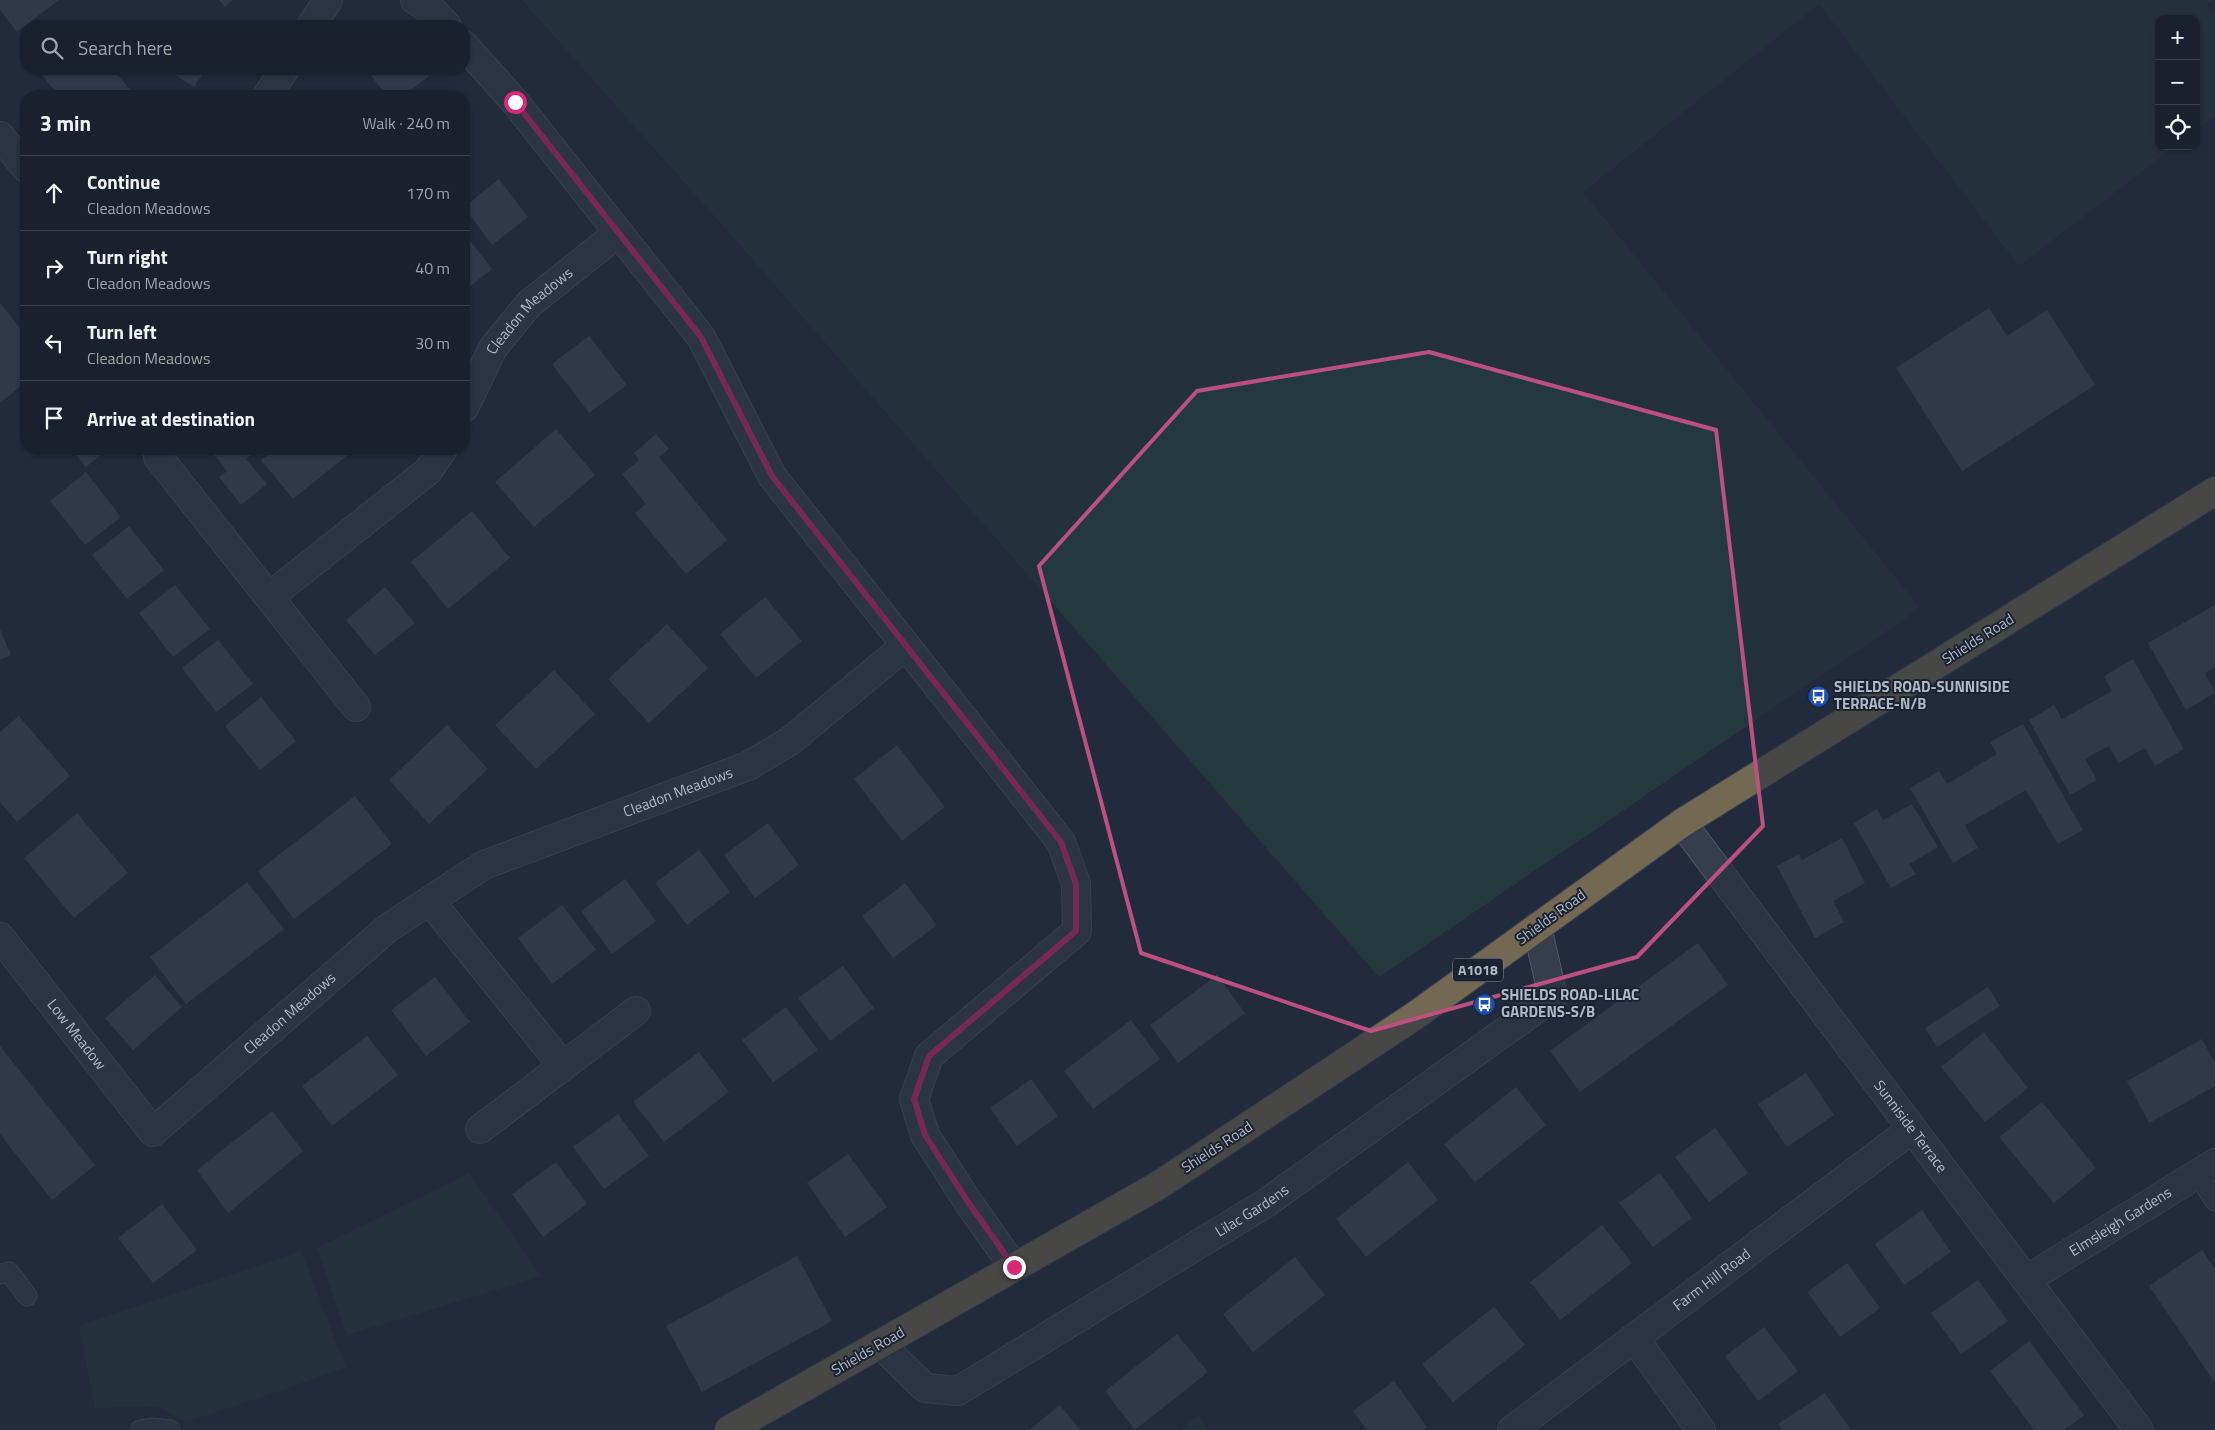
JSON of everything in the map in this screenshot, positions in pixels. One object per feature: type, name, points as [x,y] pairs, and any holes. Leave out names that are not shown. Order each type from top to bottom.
[{"type":"highway","name":"Shields Road","points":[[729,1430],[1159,1185],[1416,1015],[1682,823],[2215,491]]},
{"type":"street","points":[[315,20],[328,0]]},
{"type":"street","points":[[415,0],[435,13],[441,20]]},
{"type":"street","points":[[470,52],[515,102],[701,337],[772,476],[1061,842],[1076,884],[1076,931],[929,1056],[914,1099],[925,1135],[968,1202],[1014,1267]]},
{"type":"street","points":[[271,90],[281,75]]},
{"type":"street","points":[[0,136],[20,161]]},
{"type":"street","name":"Cleadon Meadows","points":[[470,396],[493,348],[529,304],[618,233]]},
{"type":"street","points":[[269,597],[428,472],[439,455]]},
{"type":"street","points":[[158,457],[356,708]]},
{"type":"street","name":"Cleadon Meadows","points":[[153,1132],[388,928],[484,865],[748,766],[790,742],[906,646]]},
{"type":"street","name":"Sunniside Terrace","points":[[1682,823],[2139,1430]]},
{"type":"street","points":[[430,900],[563,1066]]},
{"type":"street","name":"Lilac Gardens","points":[[880,1344],[925,1388],[958,1390],[1266,1203],[1553,997],[1538,927]]},
{"type":"street","name":"Low Meadow","points":[[0,936],[153,1132]]},
{"type":"street","points":[[480,1129],[636,1011]]},
{"type":"street","name":"Farm Hill Road","points":[[1512,1430],[1912,1128]]},
{"type":"street","name":"Elmsleigh Gardens","points":[[2026,1280],[2206,1168]]},
{"type":"street","points":[[1634,1338],[1701,1430]]},
{"type":"lane","points":[[2206,1168],[2215,1201]]},
{"type":"lane","points":[[0,1274],[9,1272],[26,1296]]},
{"type":"lane","points":[[140,1430],[152,1428],[170,1430]]},
{"type":"highlighted area","points":[[1429,352],[1716,430],[1763,826],[1637,957],[1371,1031],[1141,953],[1039,566],[1197,391]]},
{"type":"green space","points":[[522,0],[2213,0],[2207,4],[2215,18],[2215,116],[2200,127],[2200,15],[2155,15],[2155,150],[2170,150],[2019,266],[1819,4],[1583,192],[1920,608],[1379,977],[726,229]]},
{"type":"green space","points":[[469,1173],[541,1276],[347,1335],[317,1248]]},
{"type":"green space","points":[[301,1251],[346,1368],[187,1422],[157,1406],[95,1408],[79,1326]]},
{"type":"green space","points":[[1199,1415],[1208,1430],[1180,1430]]},
{"type":"building","points":[[0,0],[59,0],[33,20],[20,20],[20,30],[17,32],[0,10]]},
{"type":"building","points":[[219,0],[233,0],[225,7]]},
{"type":"building","points":[[42,75],[118,75],[130,90],[54,90]]},
{"type":"building","points":[[175,75],[202,75],[194,87]]},
{"type":"building","points":[[371,75],[429,76],[411,90],[382,90]]},
{"type":"building","points":[[499,179],[528,217],[492,245],[470,215],[470,202]]},
{"type":"building","points":[[470,241],[492,269],[470,286]]},
{"type":"building","points":[[0,303],[20,328],[20,387],[0,403]]},
{"type":"building","points":[[1989,308],[2007,336],[2047,310],[2095,385],[1962,471],[1896,368]]},
{"type":"building","points":[[589,336],[627,385],[589,413],[552,364]]},
{"type":"building","points":[[556,429],[595,475],[534,527],[495,482]]},
{"type":"building","points":[[656,434],[669,449],[659,457],[727,540],[686,574],[635,513],[646,504],[622,474],[639,460],[634,453]]},
{"type":"building","points":[[76,455],[101,455],[86,467]]},
{"type":"building","points":[[214,455],[251,455],[246,459],[267,484],[241,505],[219,477],[227,471]]},
{"type":"building","points":[[267,455],[348,455],[293,499],[261,460]]},
{"type":"building","points":[[86,472],[121,517],[85,545],[50,501]]},
{"type":"building","points":[[472,511],[510,558],[448,609],[411,562]]},
{"type":"building","points":[[129,526],[164,570],[127,599],[92,555]]},
{"type":"building","points":[[175,585],[210,629],[173,657],[139,613]]},
{"type":"building","points":[[385,587],[415,623],[375,655],[346,620]]},
{"type":"building","points":[[765,597],[802,641],[756,678],[720,634]]},
{"type":"building","points":[[2215,605],[2215,667],[2205,673],[2215,693],[2186,710],[2148,643]]},
{"type":"building","points":[[667,624],[708,668],[649,723],[608,679]]},
{"type":"building","points":[[0,629],[11,655],[0,660]]},
{"type":"building","points":[[218,640],[253,684],[216,712],[182,668]]},
{"type":"building","points":[[2133,659],[2184,749],[2155,766],[2145,748],[2118,763],[2109,746],[2085,759],[2097,780],[2070,795],[2029,720],[2054,705],[2062,719],[2112,691],[2104,676]]},
{"type":"building","points":[[554,670],[595,714],[536,769],[495,725]]},
{"type":"building","points":[[261,697],[296,741],[260,770],[225,726]]},
{"type":"building","points":[[19,716],[70,776],[17,822],[0,802],[0,732]]},
{"type":"building","points":[[2023,724],[2083,830],[2058,844],[2026,790],[1965,825],[1978,848],[1953,863],[1910,788],[1939,771],[1947,784],[1997,754],[1990,742]]},
{"type":"building","points":[[447,725],[488,769],[429,824],[389,780]]},
{"type":"building","points":[[897,745],[945,807],[902,841],[854,779]]},
{"type":"building","points":[[355,796],[392,844],[294,919],[258,871]]},
{"type":"building","points":[[1912,804],[1938,847],[1909,864],[1916,874],[1891,888],[1854,823],[1877,809],[1883,820]]},
{"type":"building","points":[[77,813],[128,873],[74,918],[24,858]]},
{"type":"building","points":[[768,823],[799,865],[755,898],[724,855]]},
{"type":"building","points":[[1842,838],[1865,883],[1833,901],[1844,922],[1815,938],[1777,866],[1799,854],[1802,860]]},
{"type":"building","points":[[699,850],[730,892],[687,925],[655,883]]},
{"type":"building","points":[[625,879],[656,921],[612,954],[581,911]]},
{"type":"building","points":[[247,882],[284,929],[186,1004],[150,957]]},
{"type":"building","points":[[905,883],[937,925],[893,958],[862,916]]},
{"type":"building","points":[[562,905],[596,950],[552,984],[518,938]]},
{"type":"building","points":[[1698,943],[1728,985],[1580,1092],[1550,1051]]},
{"type":"building","points":[[843,966],[874,1008],[830,1041],[798,998]]},
{"type":"building","points":[[155,975],[182,1007],[133,1050],[105,1018]]},
{"type":"building","points":[[1217,975],[1245,1013],[1178,1063],[1150,1025]]},
{"type":"building","points":[[435,977],[470,1022],[426,1056],[391,1010]]},
{"type":"building","points":[[1988,987],[2000,1006],[1937,1047],[1925,1028]]},
{"type":"building","points":[[786,1007],[818,1050],[773,1082],[742,1040]]},
{"type":"building","points":[[1131,1020],[1160,1059],[1093,1109],[1064,1071]]},
{"type":"building","points":[[1984,1032],[2028,1088],[1985,1122],[1941,1067]]},
{"type":"building","points":[[367,1036],[398,1075],[332,1126],[302,1086]]},
{"type":"building","points":[[2202,1039],[2215,1063],[2215,1086],[2149,1123],[2127,1081]]},
{"type":"building","points":[[0,1046],[95,1165],[52,1200],[0,1134]]},
{"type":"building","points":[[699,1052],[729,1092],[664,1142],[633,1102]]},
{"type":"building","points":[[1806,1073],[1834,1115],[1787,1147],[1758,1104]]},
{"type":"building","points":[[1031,1079],[1058,1116],[1017,1146],[990,1108]]},
{"type":"building","points":[[1516,1087],[1546,1125],[1475,1182],[1444,1144]]},
{"type":"building","points":[[2042,1102],[2096,1168],[2054,1203],[1999,1137]]},
{"type":"building","points":[[272,1111],[303,1151],[228,1213],[197,1170]]},
{"type":"building","points":[[618,1114],[649,1156],[604,1189],[573,1147]]},
{"type":"building","points":[[1715,1128],[1748,1173],[1709,1202],[1675,1157]]},
{"type":"building","points":[[848,1154],[887,1207],[845,1237],[807,1183]]},
{"type":"building","points":[[556,1162],[587,1204],[543,1237],[512,1194]]},
{"type":"building","points":[[1408,1162],[1438,1200],[1366,1257],[1336,1219]]},
{"type":"building","points":[[1660,1173],[1692,1218],[1653,1247],[1619,1203]]},
{"type":"building","points":[[162,1204],[197,1250],[153,1283],[118,1238]]},
{"type":"building","points":[[1922,1210],[1951,1252],[1904,1285],[1875,1244]]},
{"type":"building","points":[[1602,1225],[1632,1263],[1560,1320],[1530,1282]]},
{"type":"building","points":[[2202,1250],[2215,1269],[2215,1383],[2149,1286]]},
{"type":"building","points":[[797,1256],[832,1321],[702,1392],[666,1326]]},
{"type":"building","points":[[1295,1257],[1325,1295],[1253,1352],[1223,1314]]},
{"type":"building","points":[[1847,1263],[1880,1308],[1840,1337],[1807,1292]]},
{"type":"building","points":[[1978,1280],[2008,1321],[1961,1354],[1931,1313]]},
{"type":"building","points":[[1494,1307],[1525,1345],[1453,1402],[1422,1364]]},
{"type":"building","points":[[1764,1327],[1798,1371],[1758,1401],[1725,1356]]},
{"type":"building","points":[[1177,1334],[1208,1372],[1135,1430],[1105,1391]]},
{"type":"building","points":[[2029,1341],[2084,1415],[2064,1430],[2034,1430],[1990,1371]]},
{"type":"building","points":[[1394,1381],[1427,1427],[1424,1430],[1367,1430],[1353,1411]]},
{"type":"building","points":[[1825,1393],[1851,1430],[1782,1430],[1778,1424]]},
{"type":"building","points":[[1060,1405],[1080,1430],[1029,1430]]},
{"type":"place","name":"SHIELDS ROAD-SUNNISIDE TERRACE-N/B","points":[[1818,696]]},
{"type":"place","name":"SHIELDS ROAD-LILAC GARDENS-S/B","points":[[1485,1004]]},
{"type":"route","points":[[515,102],[701,337],[772,476],[1061,842],[1076,884],[1076,931],[929,1056],[914,1099],[925,1135],[968,1202],[1014,1267]]}]
